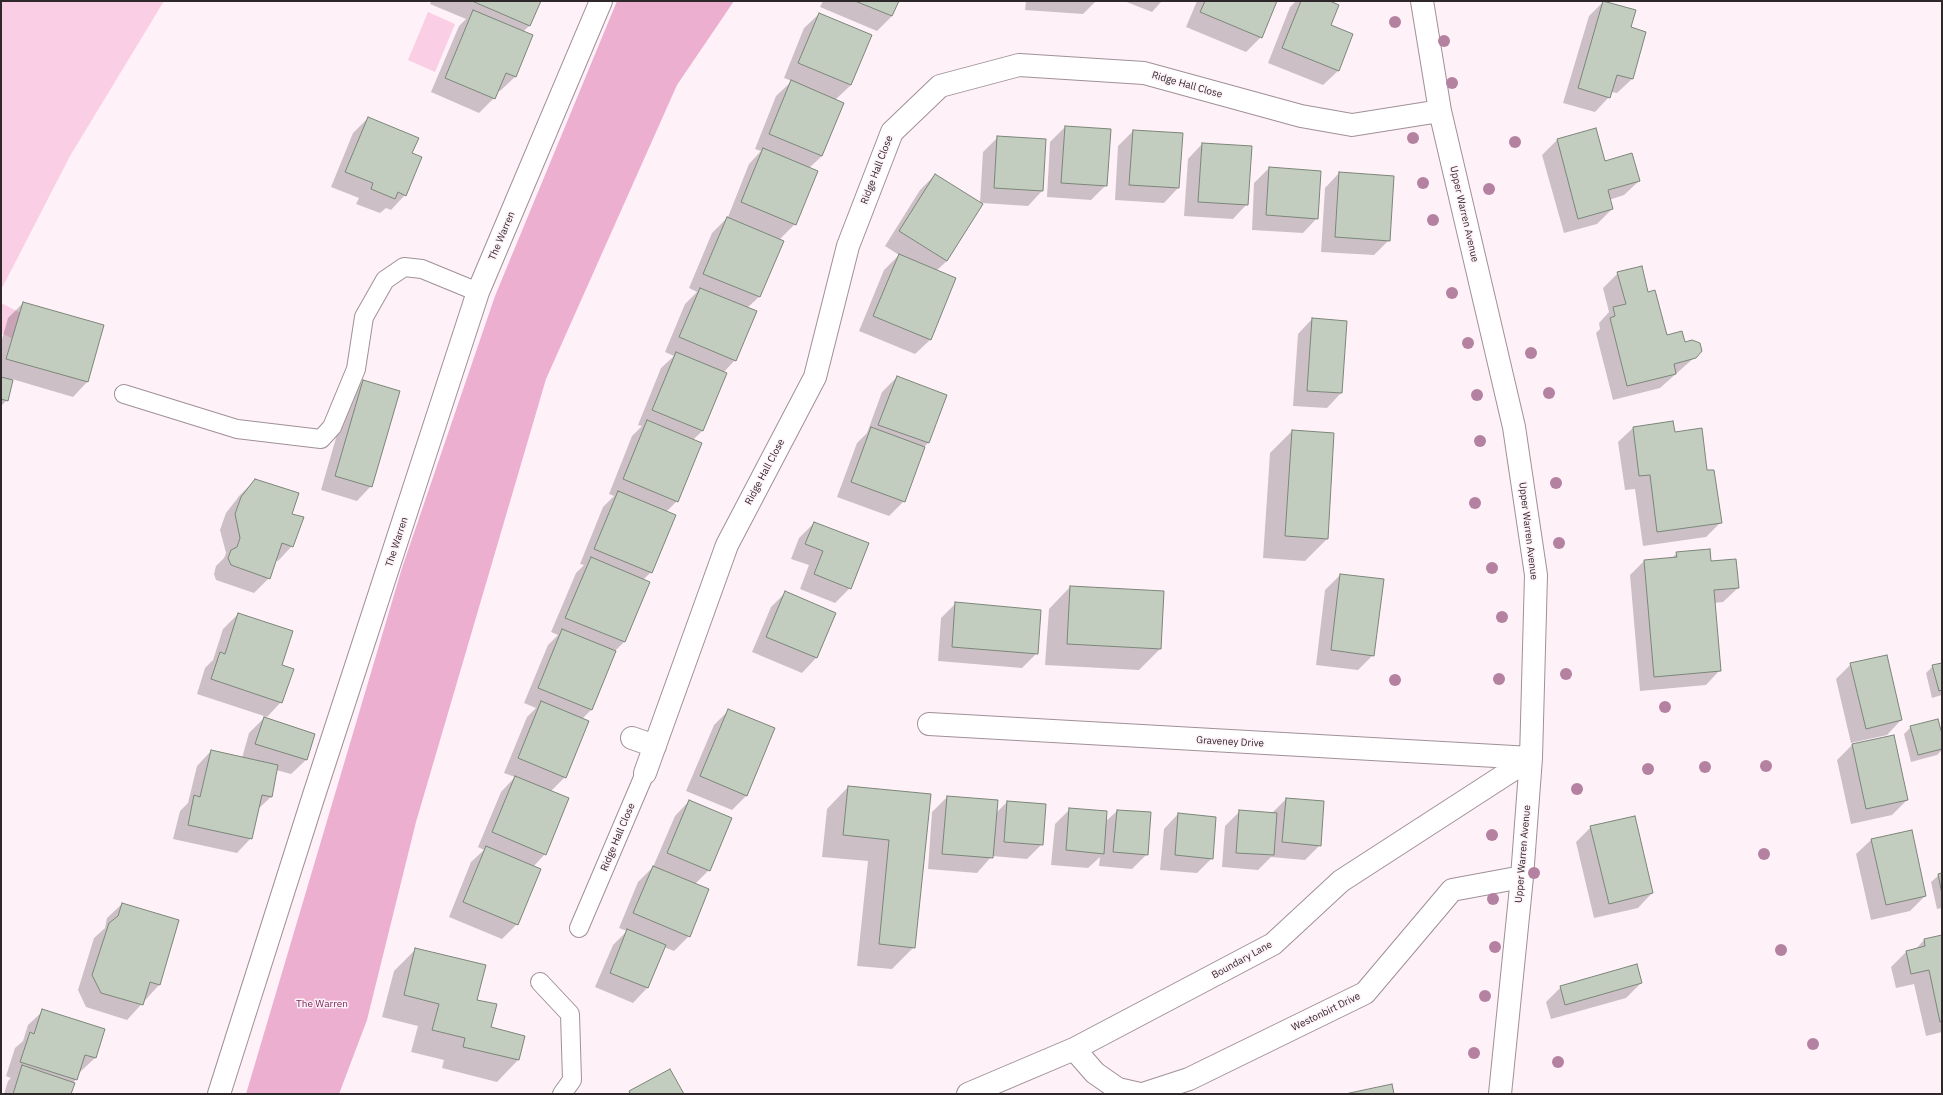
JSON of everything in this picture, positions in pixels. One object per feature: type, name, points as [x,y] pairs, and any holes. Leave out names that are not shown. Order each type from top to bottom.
[{"type":"street","name":"The Warren","points":[[219,1094],[314,795],[478,292],[601,1]]},
{"type":"street","name":"Upper Warren Avenue","points":[[1422,1],[1440,112],[1514,427],[1536,575],[1531,758],[1522,877],[1500,1094]]},
{"type":"street","name":"Ridge Hall Close","points":[[646,773],[727,545],[815,377],[848,246],[892,132],[940,86],[1019,65],[1144,72],[1301,116],[1352,125],[1440,112]]},
{"type":"street","name":"Graveney Drive","points":[[929,724],[1531,758]]},
{"type":"street","points":[[632,738],[655,746]]},
{"type":"street","name":"Boundary Lane","points":[[968,1094],[1074,1049],[1273,944],[1341,881],[1531,758]]},
{"type":"street","name":"Westonbirt Drive","points":[[1143,1094],[1189,1079],[1365,993],[1452,890],[1522,877]]},
{"type":"street","points":[[1074,1049],[1094,1074],[1118,1089],[1140,1094]]},
{"type":"lane","points":[[124,394],[237,429],[321,439],[332,428],[356,369],[364,317],[384,280],[404,267],[422,269],[478,292]]},
{"type":"lane","name":"Ridge Hall Close","points":[[579,928],[646,773]]},
{"type":"lane","points":[[540,982],[570,1014],[572,1080],[562,1094]]},
{"type":"green space","name":"The Warren","points":[[617,1],[734,1],[677,85],[546,379],[416,822],[367,1020],[339,1094],[246,1094],[402,568],[495,296]]},
{"type":"shaded area","points":[[1,1],[164,1],[70,156],[1,290]]},
{"type":"shaded area","points":[[428,12],[455,24],[435,72],[408,60]]},
{"type":"shaded area","points":[[1,303],[27,316],[15,340],[1,333]]},
{"type":"building","points":[[472,1],[541,1],[530,26]]},
{"type":"building","points":[[855,1],[899,1],[892,16]]},
{"type":"building","points":[[1205,1],[1277,1],[1262,38],[1200,12]]},
{"type":"building","points":[[1301,1],[1330,1],[1339,5],[1331,25],[1353,34],[1339,71],[1282,48]]},
{"type":"building","points":[[1603,1],[1636,10],[1631,27],[1646,32],[1633,79],[1617,75],[1610,98],[1578,88]]},
{"type":"building","points":[[473,10],[533,35],[516,77],[506,73],[495,99],[445,78]]},
{"type":"building","points":[[819,13],[872,35],[851,85],[798,63]]},
{"type":"building","points":[[791,80],[844,103],[822,156],[769,134]]},
{"type":"building","points":[[368,117],[419,138],[412,153],[422,157],[406,196],[398,192],[395,199],[371,189],[373,183],[345,172]]},
{"type":"building","points":[[1065,126],[1111,129],[1107,186],[1061,183]]},
{"type":"building","points":[[1596,128],[1605,161],[1632,153],[1640,181],[1608,190],[1613,209],[1578,219],[1557,139]]},
{"type":"building","points":[[1133,130],[1183,133],[1179,188],[1129,185]]},
{"type":"building","points":[[997,136],[1046,139],[1043,191],[994,188]]},
{"type":"building","points":[[1202,143],[1252,146],[1248,205],[1198,202]]},
{"type":"building","points":[[763,148],[818,171],[796,225],[741,202]]},
{"type":"building","points":[[1269,167],[1321,171],[1318,219],[1266,215]]},
{"type":"building","points":[[1339,172],[1394,176],[1390,241],[1335,237]]},
{"type":"building","points":[[935,174],[983,204],[947,261],[899,231]]},
{"type":"building","points":[[727,217],[784,241],[760,297],[703,274]]},
{"type":"building","points":[[899,254],[956,278],[931,340],[873,316]]},
{"type":"building","points":[[1642,266],[1648,292],[1655,290],[1667,335],[1682,331],[1685,342],[1692,340],[1700,343],[1702,351],[1696,358],[1674,364],[1676,374],[1627,386],[1610,318],[1615,316],[1613,307],[1626,304],[1617,272]]},
{"type":"building","points":[[700,288],[757,311],[736,361],[679,337]]},
{"type":"building","points":[[23,302],[104,325],[88,382],[6,359]]},
{"type":"building","points":[[1312,318],[1347,321],[1342,393],[1307,391]]},
{"type":"building","points":[[676,352],[727,373],[703,431],[652,410]]},
{"type":"building","points":[[897,376],[947,395],[929,443],[878,425]]},
{"type":"building","points":[[1,377],[13,380],[8,401],[1,399]]},
{"type":"building","points":[[363,380],[400,391],[372,487],[335,476]]},
{"type":"building","points":[[647,420],[702,443],[678,502],[623,479]]},
{"type":"building","points":[[1673,421],[1675,432],[1702,428],[1707,470],[1714,470],[1722,523],[1657,532],[1650,475],[1639,476],[1633,427]]},
{"type":"building","points":[[871,427],[925,447],[905,502],[851,482]]},
{"type":"building","points":[[1292,430],[1334,433],[1328,539],[1285,536]]},
{"type":"building","points":[[255,479],[299,493],[292,514],[304,517],[293,547],[282,543],[270,579],[231,565],[228,558],[231,550],[237,547],[240,538],[235,514],[241,497]]},
{"type":"building","points":[[618,491],[676,515],[652,573],[594,549]]},
{"type":"building","points":[[814,522],[869,543],[851,589],[814,574],[823,551],[805,544]]},
{"type":"building","points":[[1710,549],[1711,561],[1736,559],[1739,588],[1714,590],[1721,671],[1654,677],[1644,560],[1677,557],[1676,552]]},
{"type":"building","points":[[591,557],[650,582],[625,642],[565,618]]},
{"type":"building","points":[[1340,574],[1384,579],[1374,656],[1331,650]]},
{"type":"building","points":[[1070,586],[1164,591],[1161,649],[1067,644]]},
{"type":"building","points":[[785,591],[836,613],[817,658],[766,637]]},
{"type":"building","points":[[955,602],[1041,610],[1038,654],[952,647]]},
{"type":"building","points":[[238,613],[293,631],[282,665],[294,669],[282,703],[211,679],[220,652],[225,654]]},
{"type":"building","points":[[562,629],[616,651],[592,710],[538,688]]},
{"type":"building","points":[[1887,655],[1902,720],[1866,729],[1850,663]]},
{"type":"building","points":[[1942,663],[1942,690],[1939,691],[1932,665]]},
{"type":"building","points":[[541,701],[589,721],[566,778],[518,758]]},
{"type":"building","points":[[728,709],[775,728],[747,796],[700,776]]},
{"type":"building","points":[[264,717],[315,734],[307,760],[255,744]]},
{"type":"building","points":[[1938,719],[1942,734],[1942,749],[1918,755],[1910,726]]},
{"type":"building","points":[[1894,735],[1908,800],[1866,809],[1852,744]]},
{"type":"building","points":[[211,750],[278,765],[272,797],[262,795],[252,839],[188,825],[194,795],[200,797]]},
{"type":"building","points":[[515,776],[569,798],[546,855],[492,832]]},
{"type":"building","points":[[848,786],[931,794],[915,948],[879,944],[889,840],[843,835]]},
{"type":"building","points":[[947,796],[998,800],[993,858],[942,854]]},
{"type":"building","points":[[1286,798],[1324,801],[1321,846],[1282,842]]},
{"type":"building","points":[[689,800],[732,818],[710,871],[667,853]]},
{"type":"building","points":[[1007,801],[1046,804],[1043,845],[1004,842]]},
{"type":"building","points":[[1069,808],[1107,811],[1104,854],[1066,850]]},
{"type":"building","points":[[1117,810],[1151,812],[1148,855],[1113,852]]},
{"type":"building","points":[[1239,810],[1277,813],[1274,855],[1236,853]]},
{"type":"building","points":[[1178,813],[1216,817],[1213,859],[1175,855]]},
{"type":"building","points":[[1635,816],[1653,893],[1609,904],[1590,826]]},
{"type":"building","points":[[1912,830],[1926,896],[1886,905],[1871,839]]},
{"type":"building","points":[[486,846],[541,869],[518,925],[463,902]]},
{"type":"building","points":[[653,866],[709,889],[690,937],[633,913]]},
{"type":"building","points":[[1942,873],[1942,894],[1938,874]]},
{"type":"building","points":[[122,903],[179,920],[160,985],[150,982],[143,1005],[101,993],[92,975],[109,923],[118,916]]},
{"type":"building","points":[[627,929],[666,945],[648,988],[610,973]]},
{"type":"building","points":[[1942,935],[1942,1021],[1940,1022],[1929,970],[1911,974],[1906,951],[1925,946],[1924,939]]},
{"type":"building","points":[[415,948],[486,965],[477,1000],[497,1004],[491,1027],[525,1036],[519,1060],[463,1047],[465,1038],[432,1030],[439,1004],[404,995]]},
{"type":"building","points":[[1637,964],[1642,983],[1565,1005],[1560,986]]},
{"type":"building","points":[[42,1009],[105,1029],[96,1058],[85,1055],[77,1080],[20,1062],[30,1032],[34,1034]]},
{"type":"building","points":[[22,1065],[75,1083],[71,1094],[13,1094]]},
{"type":"building","points":[[670,1069],[684,1094],[630,1094],[629,1091]]},
{"type":"building","points":[[1392,1084],[1394,1094],[1345,1094]]}]
